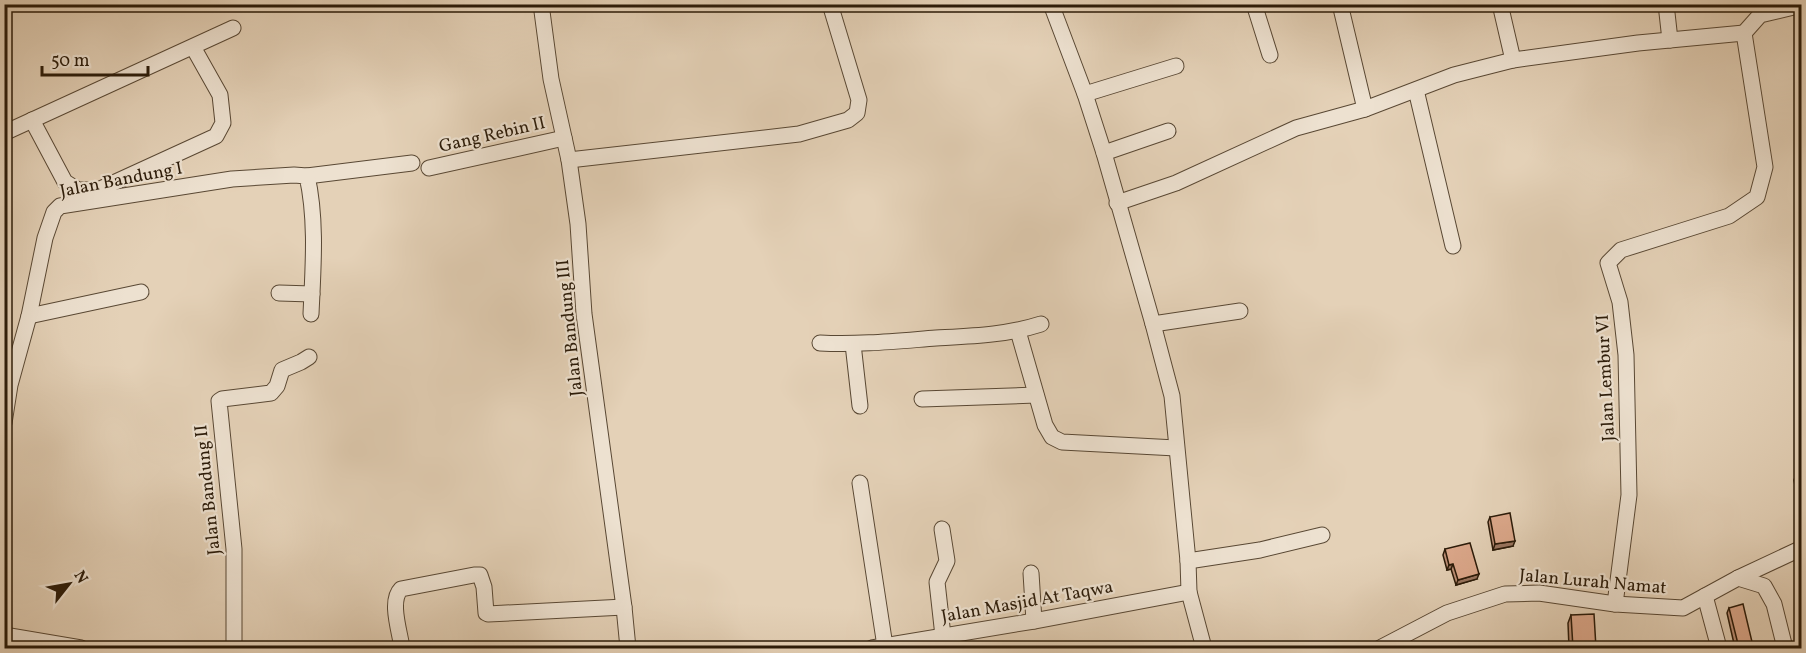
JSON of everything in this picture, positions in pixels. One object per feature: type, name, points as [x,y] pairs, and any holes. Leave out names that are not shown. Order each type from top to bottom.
[{"type":"street","name":"Jalan Bandung III","points":[[541,4],[551,79],[569,160],[578,224],[585,314],[628,648]]},
{"type":"street","points":[[569,160],[799,134],[848,120],[857,113],[859,100],[830,4]]},
{"type":"street","points":[[1051,4],[1085,94],[1104,153],[1172,396],[1189,592],[1204,648]]},
{"type":"street","points":[[1254,4],[1270,55]]},
{"type":"street","points":[[1340,4],[1365,109]]},
{"type":"street","points":[[1500,4],[1514,60]]},
{"type":"street","points":[[1666,4],[1670,40]]},
{"type":"street","points":[[1118,203],[1176,183],[1296,128],[1365,109],[1454,75],[1514,60],[1744,33],[1760,10],[1802,5]]},
{"type":"street","points":[[4,133],[233,28]]},
{"type":"street","name":"Jalan Lembur VI","points":[[1615,604],[1629,495],[1626,355],[1620,302],[1608,263],[1621,250],[1728,216],[1757,197],[1765,167],[1744,33]]},
{"type":"street","points":[[32,120],[65,182],[78,190],[98,190],[216,136],[223,123],[220,95],[193,47]]},
{"type":"street","points":[[1085,94],[1176,66]]},
{"type":"street","points":[[1416,90],[1453,246]]},
{"type":"street","points":[[1104,153],[1168,131]]},
{"type":"street","name":"Gang Rebin II","points":[[429,168],[564,138]]},
{"type":"street","points":[[311,314],[313,234],[310,191],[306,176],[412,163]]},
{"type":"street","name":"Jalan Bandung I","points":[[4,423],[10,385],[29,316],[45,238],[54,212],[60,206],[232,179],[306,176]]},
{"type":"street","points":[[29,316],[141,292]]},
{"type":"street","points":[[279,294],[312,294]]},
{"type":"street","points":[[1153,324],[1240,311]]},
{"type":"street","points":[[820,343],[853,344],[1018,331],[1041,324]]},
{"type":"street","points":[[1018,331],[1045,425],[1053,437],[1062,442],[1176,448]]},
{"type":"street","points":[[853,344],[860,406]]},
{"type":"street","name":"Jalan Bandung II","points":[[234,648],[234,549],[219,401],[271,393],[277,386],[282,370],[301,363],[309,357]]},
{"type":"street","points":[[922,399],[1036,395]]},
{"type":"street","points":[[860,483],[879,647]]},
{"type":"street","points":[[942,529],[947,561],[937,582],[943,636]]},
{"type":"street","points":[[1188,561],[1260,550],[1322,535]]},
{"type":"street","name":"Jalan Lurah Namat","points":[[1380,648],[1447,613],[1505,594],[1539,593],[1615,604],[1683,608],[1738,578],[1802,548]]},
{"type":"street","points":[[1031,573],[1034,621]]},
{"type":"street","points":[[402,648],[394,601],[397,593],[401,589],[474,575],[480,576],[483,581],[486,613],[488,614],[624,607]]},
{"type":"street","points":[[1738,578],[1764,586],[1774,603],[1785,648]]},
{"type":"street","name":"Jalan Masjid At Taqwa","points":[[879,647],[1189,592]]},
{"type":"street","points":[[1705,596],[1719,648]]},
{"type":"street","points":[[4,635],[64,647],[81,648]]},
{"type":"building","points":[[1802,471],[1802,498],[1797,472]]},
{"type":"building","points":[[1510,513],[1515,541],[1495,544],[1490,517]]},
{"type":"building","points":[[1470,543],[1479,574],[1458,580],[1453,564],[1449,565],[1445,549]]},
{"type":"building","points":[[1743,604],[1753,646],[1739,648],[1729,608]]},
{"type":"building","points":[[1594,614],[1596,648],[1573,648],[1571,615]]}]
